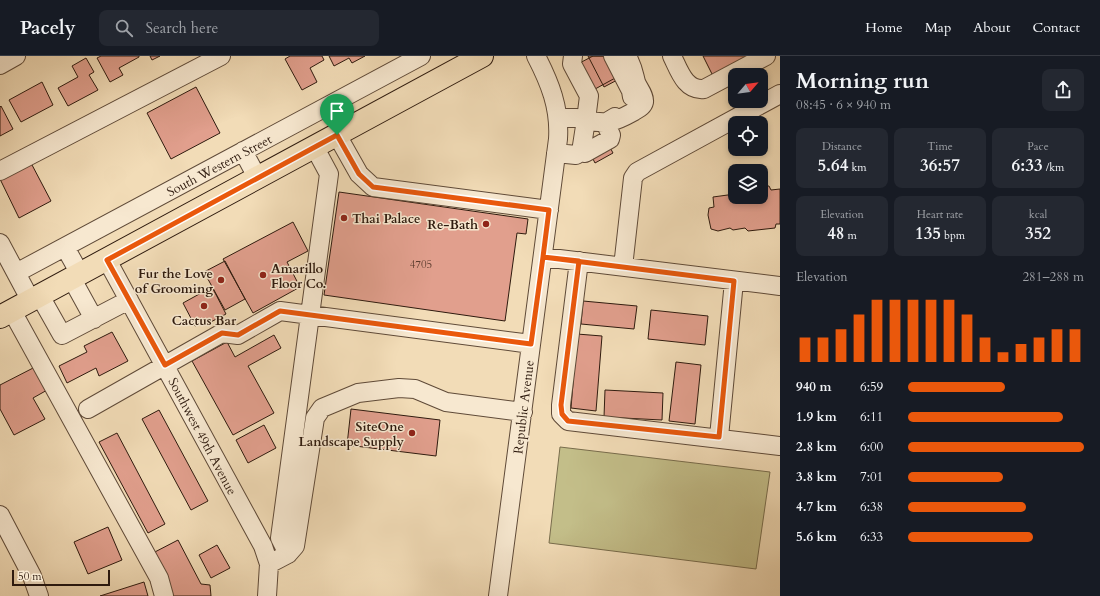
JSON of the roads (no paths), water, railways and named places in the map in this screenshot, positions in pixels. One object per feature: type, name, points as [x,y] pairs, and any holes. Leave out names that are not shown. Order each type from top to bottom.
[{"type":"main road","points":[[6,314],[258,179],[482,56]]},
{"type":"street","points":[[0,64],[16,56]]},
{"type":"street","points":[[0,172],[221,56]]},
{"type":"street","name":"South Western Street","points":[[16,273],[422,56]]},
{"type":"street","name":"Republic Avenue","points":[[498,596],[556,153],[558,118],[555,100],[547,77],[536,56]]},
{"type":"street","points":[[605,123],[628,109],[633,101],[631,91],[613,56]]},
{"type":"street","points":[[558,118],[577,118],[605,123],[615,122],[641,107],[644,103],[644,98],[636,82],[635,71],[627,56]]},
{"type":"street","points":[[672,56],[685,81],[692,88],[704,89],[766,56]]},
{"type":"street","points":[[685,56],[691,70],[699,78],[714,84]]},
{"type":"street","points":[[547,77],[572,60],[589,96],[580,152]]},
{"type":"street","points":[[623,267],[633,178],[637,172],[780,94]]},
{"type":"street","points":[[556,153],[576,155],[580,152],[585,153],[610,139],[611,135],[605,123]]},
{"type":"street","points":[[337,135],[359,174],[373,187],[549,210]]},
{"type":"street","points":[[288,554],[280,538],[328,174],[314,148]]},
{"type":"street","points":[[243,151],[258,179]]},
{"type":"street","points":[[0,243],[16,273],[62,335],[129,300]]},
{"type":"street","points":[[65,247],[94,318]]},
{"type":"street","points":[[543,257],[734,281],[780,283]]},
{"type":"street","name":"Southwest 49th Avenue","points":[[107,260],[263,546],[269,564],[267,596]]},
{"type":"street","points":[[579,261],[561,405],[562,414],[568,421],[719,437],[780,446]]},
{"type":"street","points":[[719,437],[734,281]]},
{"type":"street","points":[[88,408],[222,333],[238,335],[280,311],[531,344]]},
{"type":"street","points":[[6,314],[159,578],[164,596]]},
{"type":"street","points":[[269,564],[288,554],[295,546],[315,418],[322,408],[358,393],[399,388],[415,389],[446,402],[522,412]]},
{"type":"street","points":[[0,515],[32,576],[38,596]]},
{"type":"place","name":"Thai Palace","points":[[344,218]]},
{"type":"place","name":"Re-Bath","points":[[486,224]]},
{"type":"place","name":"Amarillo Floor Co.","points":[[263,275]]},
{"type":"place","name":"Fur the Love of Grooming","points":[[221,280]]},
{"type":"place","name":"Cactus Bar","points":[[204,306]]},
{"type":"place","name":"SiteOne Landscape Supply","points":[[412,433]]}]
